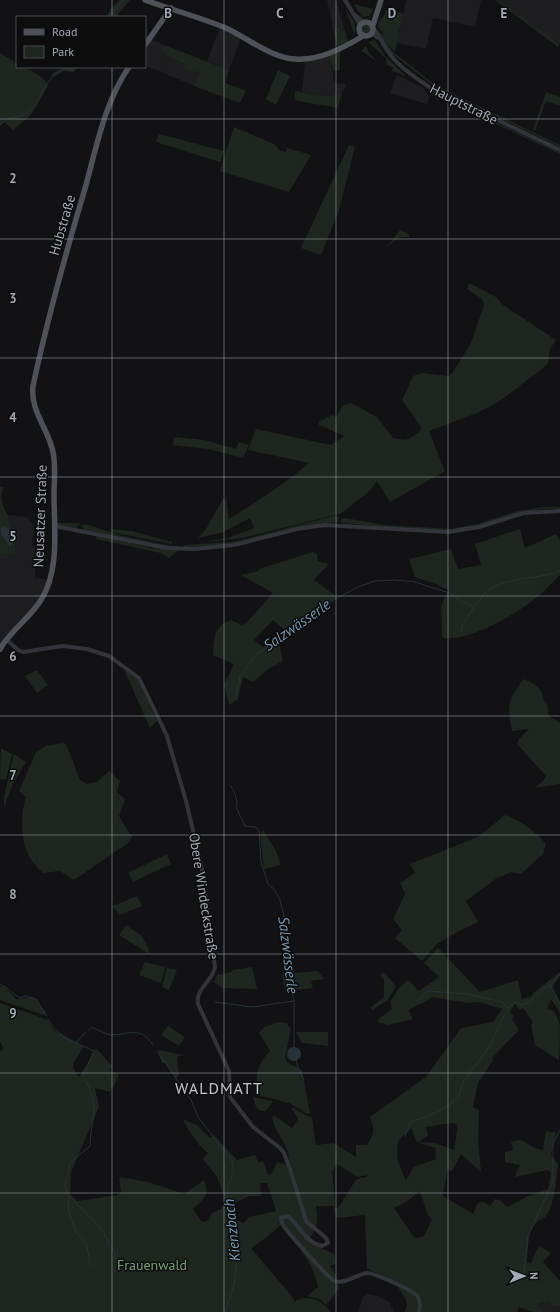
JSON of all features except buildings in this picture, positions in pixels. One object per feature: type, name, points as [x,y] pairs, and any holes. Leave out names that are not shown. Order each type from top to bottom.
[{"type":"main road","points":[[145,0],[178,10],[227,29],[274,54],[290,59],[303,60],[316,57],[352,42],[369,26],[377,14],[381,0]]},
{"type":"main road","points":[[146,44],[171,8]]},
{"type":"main road","points":[[166,16],[178,10]]},
{"type":"main road","points":[[361,34],[368,37],[369,26]]},
{"type":"main road","name":"Hubstraße","points":[[32,394],[55,293],[102,129],[115,91],[128,68]]},
{"type":"main road","name":"Neusatzer Straße","points":[[0,649],[6,639],[35,608],[45,592],[53,560],[53,454],[47,434],[35,410],[32,394]]},
{"type":"street","name":"Hauptstraße","points":[[345,0],[354,13],[369,26],[382,41],[391,56],[429,87],[560,150]]},
{"type":"street","points":[[54,528],[79,531],[167,548],[194,549],[234,545],[297,528],[324,525],[448,532],[479,528],[524,513],[560,511]]},
{"type":"street","name":"Obere Windeckstraße","points":[[6,639],[18,650],[23,652],[62,646],[91,650],[115,660],[139,678],[169,743],[186,801],[202,869],[215,967],[212,977],[200,992],[198,1004],[229,1071],[230,1097],[253,1127],[280,1148],[284,1153],[306,1221],[326,1238],[328,1243],[322,1246],[316,1244],[305,1235],[288,1216],[281,1218],[282,1223],[321,1270],[334,1281],[341,1282],[362,1274],[377,1275],[413,1292],[419,1300],[419,1312]]},
{"type":"shaded area","points":[[327,0],[336,0],[345,31],[341,31],[340,27],[333,28]]},
{"type":"shaded area","points":[[406,0],[481,0],[475,27],[433,18],[426,49],[397,43]]},
{"type":"shaded area","points":[[499,0],[560,0],[560,45],[515,12]]},
{"type":"shaded area","points":[[220,27],[241,37],[229,70],[207,61]]},
{"type":"shaded area","points":[[150,39],[164,45],[162,51],[167,56],[185,64],[184,68],[199,73],[194,86],[146,65],[146,45]]},
{"type":"shaded area","points":[[329,55],[333,72],[333,83],[346,84],[342,93],[321,96],[302,92],[305,62]]},
{"type":"shaded area","points":[[397,75],[424,88],[430,96],[427,104],[390,93]]},
{"type":"shaded area","points":[[8,515],[27,517],[34,527],[32,546],[35,546],[35,578],[48,580],[34,607],[11,630],[0,646],[0,554],[16,554],[14,536]]},
{"type":"shaded area","points":[[3,526],[10,531],[12,536],[13,544],[10,546],[1,534],[1,529]]},
{"type":"shaded area","points":[[294,1047],[299,1049],[301,1054],[299,1059],[294,1061],[289,1059],[287,1054],[289,1049]]},
{"type":"shaded area","points":[[368,1294],[377,1296],[389,1302],[391,1309],[394,1308],[393,1312],[358,1312],[363,1297]]},
{"type":"shaded area","points":[[549,1301],[552,1306],[560,1307],[560,1312],[543,1312],[538,1307],[537,1304]]},
{"type":"green space","points":[[120,0],[130,0],[117,16],[107,16],[112,7]]},
{"type":"green space","points":[[495,0],[499,0],[559,44],[558,47]]},
{"type":"green space","points":[[354,4],[373,9],[369,16],[362,17]]},
{"type":"green space","points":[[345,8],[355,25],[355,32],[353,36],[352,34],[354,33]]},
{"type":"green space","points":[[385,10],[403,13],[395,52],[378,27],[378,23],[385,14]]},
{"type":"green space","points":[[366,24],[370,26],[372,30],[370,34],[366,36],[362,34],[360,30],[362,26]]},
{"type":"green space","points":[[340,27],[341,31],[345,31],[348,42],[337,47],[333,28]]},
{"type":"green space","points":[[379,32],[384,35],[392,51],[435,85],[560,145],[560,147],[435,87],[391,53]]},
{"type":"green space","points":[[375,40],[385,56],[406,76],[392,71],[393,68],[386,64],[386,58],[369,43]]},
{"type":"green space","points":[[164,45],[229,70],[225,83],[246,91],[240,103],[194,86],[199,73],[183,68],[185,64],[167,56],[162,51]]},
{"type":"green space","points":[[366,46],[369,53],[375,60],[361,51]]},
{"type":"green space","points":[[340,50],[340,70],[333,70],[329,55]]},
{"type":"green space","points":[[0,53],[16,62],[16,68],[24,68],[35,73],[46,82],[48,86],[31,115],[13,130],[4,122],[0,126]]},
{"type":"green space","points":[[64,68],[76,68],[74,72],[64,71],[53,77],[51,76],[53,73]]},
{"type":"green space","points":[[278,70],[290,76],[276,105],[266,99]]},
{"type":"green space","points":[[295,91],[325,96],[342,93],[338,108],[298,101],[294,99]]},
{"type":"green space","points":[[428,91],[560,152],[560,154],[432,94]]},
{"type":"green space","points":[[546,92],[560,97],[560,106],[546,101],[535,131],[533,130]]},
{"type":"green space","points":[[234,127],[274,144],[281,151],[286,152],[287,148],[311,155],[289,192],[220,171]]},
{"type":"green space","points":[[159,134],[224,151],[220,162],[156,142]]},
{"type":"green space","points":[[349,145],[355,147],[339,210],[321,255],[301,248]]},
{"type":"green space","points":[[400,230],[409,234],[409,237],[398,238],[386,248]]},
{"type":"green space","points":[[469,283],[496,297],[503,305],[556,340],[550,349],[548,364],[503,399],[477,413],[429,431],[445,471],[390,502],[377,481],[370,491],[340,514],[242,538],[196,543],[228,538],[254,528],[250,518],[223,532],[198,538],[206,529],[223,499],[226,500],[229,519],[290,478],[309,463],[248,450],[256,429],[331,445],[344,436],[319,425],[319,422],[332,415],[337,417],[342,406],[351,403],[377,417],[393,438],[406,440],[420,432],[421,427],[402,400],[413,376],[422,373],[448,376],[453,372],[471,343],[484,305],[482,299],[467,289]]},
{"type":"green space","points":[[174,437],[204,440],[236,449],[239,442],[249,445],[243,458],[209,449],[173,445]]},
{"type":"green space","points":[[0,487],[3,487],[1,499],[8,515],[14,536],[16,554],[0,554]]},
{"type":"green space","points":[[545,507],[560,507],[560,509],[532,511],[466,528],[440,531],[398,529],[342,523],[340,521],[342,518],[345,518],[385,525],[451,529],[477,524],[518,511]]},
{"type":"green space","points":[[334,516],[339,517],[338,522],[296,527],[226,545],[183,547],[184,545],[232,542]]},
{"type":"green space","points":[[56,523],[80,524],[76,528],[58,525]]},
{"type":"green space","points":[[85,524],[119,535],[166,545],[180,546],[169,547],[84,530],[82,526]]},
{"type":"green space","points":[[112,529],[131,531],[172,542],[172,544],[111,532]]},
{"type":"green space","points":[[520,529],[525,548],[556,534],[560,541],[560,575],[532,601],[499,622],[465,636],[444,638],[442,636],[441,606],[448,590],[415,577],[409,559],[451,549],[458,569],[481,565],[475,544]]},
{"type":"green space","points":[[97,535],[151,548],[179,550],[169,558],[161,553],[96,539]]},
{"type":"green space","points":[[313,552],[317,554],[318,561],[329,564],[314,580],[337,597],[314,610],[287,632],[273,620],[254,640],[263,647],[276,640],[279,643],[283,661],[270,668],[253,682],[243,677],[238,699],[229,705],[224,685],[234,664],[213,655],[214,638],[221,626],[231,620],[242,625],[247,622],[273,593],[241,575],[259,571],[259,569]]},
{"type":"green space","points":[[37,670],[48,685],[37,693],[25,676]]},
{"type":"green space","points":[[127,670],[138,680],[157,721],[150,728],[125,672]]},
{"type":"green space","points":[[524,679],[534,684],[539,689],[547,704],[549,716],[560,723],[560,784],[534,788],[543,781],[546,776],[517,744],[519,739],[529,729],[512,731],[509,715],[511,698]]},
{"type":"green space","points":[[62,743],[66,744],[80,780],[87,784],[97,782],[109,771],[120,781],[117,792],[125,799],[119,816],[132,837],[127,844],[74,880],[60,871],[43,873],[28,854],[22,830],[26,797],[19,791],[36,752],[46,746]]},
{"type":"green space","points":[[1,748],[12,754],[6,780],[0,779]]},
{"type":"green space","points":[[14,754],[26,762],[13,784],[4,807],[4,797]]},
{"type":"green space","points":[[505,815],[527,827],[546,844],[543,854],[521,874],[511,872],[497,878],[466,901],[478,922],[437,944],[422,961],[395,938],[402,930],[393,919],[405,894],[400,883],[415,873],[410,864],[478,837]]},
{"type":"green space","points":[[263,830],[276,851],[281,865],[264,869],[260,834]]},
{"type":"green space","points":[[167,854],[171,864],[133,882],[128,873]]},
{"type":"green space","points":[[137,896],[142,906],[119,915],[113,906]]},
{"type":"green space","points":[[126,925],[142,936],[147,944],[149,954],[119,935]]},
{"type":"green space","name":"Frauenwald","points":[[438,948],[480,992],[518,980],[522,999],[531,997],[533,993],[560,972],[560,976],[553,988],[560,1002],[560,1013],[551,999],[547,1009],[554,1011],[560,1025],[559,1060],[535,1045],[531,1025],[533,1022],[523,1008],[520,1010],[515,1004],[510,1012],[514,1016],[512,1019],[519,1030],[492,1058],[493,1060],[478,1083],[473,1107],[479,1110],[478,1141],[481,1172],[461,1154],[452,1171],[447,1170],[443,1196],[473,1214],[478,1203],[483,1202],[490,1206],[495,1199],[501,1201],[507,1207],[526,1197],[548,1189],[551,1173],[548,1170],[515,1177],[520,1165],[505,1162],[505,1152],[513,1150],[511,1142],[521,1140],[535,1148],[543,1150],[546,1131],[556,1133],[551,1155],[558,1164],[553,1199],[549,1212],[533,1227],[528,1242],[527,1262],[531,1264],[535,1253],[540,1246],[551,1253],[543,1262],[559,1280],[560,1279],[560,1307],[552,1306],[549,1301],[537,1304],[543,1312],[533,1312],[519,1307],[517,1312],[404,1312],[407,1304],[400,1291],[398,1283],[367,1269],[365,1215],[336,1218],[334,1208],[338,1208],[355,1181],[359,1178],[367,1177],[367,1175],[358,1177],[337,1164],[332,1171],[335,1206],[316,1206],[317,1224],[309,1239],[315,1245],[334,1254],[336,1263],[330,1266],[336,1275],[339,1289],[326,1305],[320,1299],[307,1296],[318,1287],[316,1278],[304,1254],[282,1224],[251,1248],[294,1299],[294,1302],[304,1298],[314,1299],[323,1304],[331,1312],[0,1312],[0,1051],[4,1049],[0,1042],[0,1003],[48,1020],[54,1030],[84,1046],[73,1064],[73,1068],[79,1077],[96,1049],[113,1066],[109,1071],[117,1073],[119,1076],[110,1092],[95,1088],[99,1107],[71,1172],[70,1194],[77,1201],[118,1195],[121,1192],[119,1177],[148,1182],[184,1194],[204,1180],[206,1185],[205,1197],[193,1209],[202,1222],[209,1220],[212,1213],[221,1209],[225,1199],[217,1177],[203,1159],[208,1153],[199,1145],[183,1121],[185,1120],[197,1125],[210,1138],[214,1135],[237,1160],[255,1155],[259,1163],[263,1161],[268,1175],[273,1172],[277,1162],[286,1165],[289,1163],[289,1157],[285,1145],[276,1129],[272,1117],[274,1115],[292,1128],[298,1119],[291,1107],[312,1118],[316,1145],[333,1143],[356,1157],[356,1145],[367,1145],[371,1138],[373,1125],[370,1117],[427,1076],[461,1028],[493,1022],[502,1009],[479,1002],[468,1003],[432,997],[408,1010],[413,1019],[388,1025],[378,1022],[378,1019],[392,1009],[390,1002],[399,988],[408,980],[419,991],[439,977],[424,963]],"holes":[[[452,1123],[458,1125],[454,1150],[435,1143],[418,1142],[428,1136],[426,1127]],[[411,1128],[417,1142],[435,1148],[436,1159],[413,1167],[406,1181],[397,1159],[398,1141]],[[260,1183],[267,1183],[276,1211],[248,1217],[244,1223],[231,1218],[236,1202],[250,1196],[261,1196]],[[420,1191],[428,1215],[432,1219],[424,1236],[417,1238],[413,1236],[394,1208],[406,1202]]]},
{"type":"green space","points":[[145,962],[165,967],[161,983],[139,975]]},
{"type":"green space","points":[[252,967],[257,989],[222,988],[214,982],[217,975],[231,972],[233,970]]},
{"type":"green space","points":[[167,968],[177,970],[169,990],[162,987]]},
{"type":"green space","points":[[318,971],[324,979],[311,981],[313,988],[285,991],[282,974]]},
{"type":"green space","points":[[384,972],[396,986],[388,1000],[372,1010],[371,1007],[384,997],[384,980],[380,975]]},
{"type":"green space","points":[[0,986],[5,987],[16,999],[33,997],[39,1003],[47,1016],[0,1000]]},
{"type":"green space","points":[[279,1022],[286,1023],[291,1029],[285,1058],[288,1063],[302,1070],[310,1113],[308,1114],[289,1103],[257,1095],[256,1093],[258,1070],[265,1056],[270,1051],[259,1033],[264,1027]]},
{"type":"green space","points":[[168,1026],[185,1037],[179,1046],[161,1035]]},
{"type":"green space","points":[[296,1032],[328,1032],[328,1046],[302,1043]]},
{"type":"green space","points":[[158,1050],[183,1055],[177,1057],[179,1076],[176,1078],[165,1063],[162,1063]]},
{"type":"green space","points":[[253,1097],[273,1101],[266,1111],[261,1111],[256,1107]]},
{"type":"waterway","points":[[111,16],[123,0]]},
{"type":"waterway","points":[[0,125],[7,119],[28,112],[37,102],[50,79],[63,69],[74,70],[75,68]]},
{"type":"waterway","name":"Salzwässerle","points":[[236,697],[240,676],[257,654],[286,634],[320,607],[358,587],[375,581],[395,580],[415,582],[449,593],[474,607],[489,590],[505,582],[542,576],[560,571]]},
{"type":"waterway","name":"Salzwässerle","points":[[461,634],[462,626],[474,607]]},
{"type":"waterway","name":"Salzwässerle","points":[[230,785],[236,799],[236,807],[245,826],[256,827],[259,831],[261,862],[268,884],[274,889],[280,900],[288,932],[284,943],[289,981],[294,1001],[294,1049]]},
{"type":"waterway","points":[[560,974],[550,985],[560,1004]]},
{"type":"waterway","name":"Kienzbach","points":[[0,984],[20,998],[25,996],[36,999],[47,1016]]},
{"type":"waterway","points":[[405,1136],[411,1122],[435,1113],[448,1106],[459,1096],[463,1082],[490,1046],[506,1011],[515,1002],[523,1005],[527,1003],[550,985]]},
{"type":"waterway","points":[[416,1002],[428,991],[467,994],[502,1002],[508,1008]]},
{"type":"waterway","name":"Salzwässerle","points":[[215,1002],[252,1007],[294,1001]]},
{"type":"waterway","name":"Kienzbach","points":[[48,1019],[60,1034],[72,1042],[76,1043],[86,1032]]},
{"type":"waterway","name":"Kienzbach","points":[[89,1030],[91,1027],[110,1035],[122,1034]]},
{"type":"waterway","name":"Kienzbach","points":[[123,1034],[132,1032],[144,1035],[153,1045]]},
{"type":"waterway","points":[[76,1043],[94,1051],[83,1076],[92,1096],[94,1111],[90,1146],[70,1163],[65,1186],[69,1196],[101,1228],[115,1253],[117,1267]]},
{"type":"waterway","name":"Kienzbach","points":[[157,1051],[191,1100],[198,1117],[232,1161],[234,1171],[229,1184],[227,1206],[234,1227],[236,1270],[233,1288],[225,1312]]},
{"type":"waterway","name":"Salzwässerle","points":[[296,1060],[304,1080]]},
{"type":"waterway","points":[[512,1286],[524,1272],[528,1236],[553,1182],[553,1144],[560,1130]]},
{"type":"waterway","points":[[69,1196],[68,1206],[70,1216],[76,1232],[87,1245],[90,1266]]},
{"type":"district","name":"WALDMATT","points":[[219,1088]]}]
